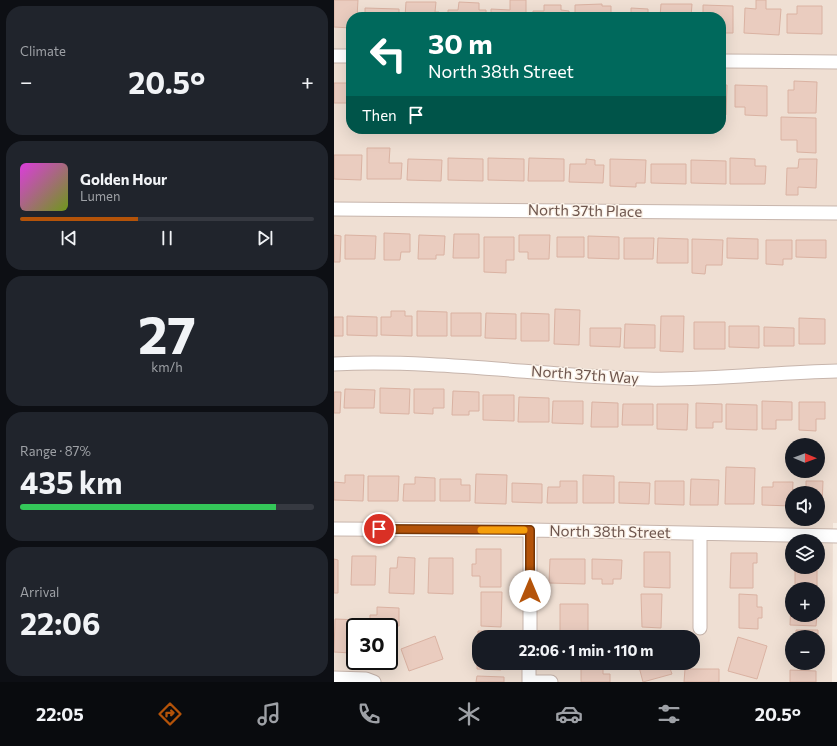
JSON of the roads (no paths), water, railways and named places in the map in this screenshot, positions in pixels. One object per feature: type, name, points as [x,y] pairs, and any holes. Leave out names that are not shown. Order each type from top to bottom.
[{"type":"street","points":[[334,56],[346,56]]},
{"type":"street","points":[[726,61],[837,62]]},
{"type":"street","name":"North 37th Place","points":[[334,209],[837,213]]},
{"type":"street","name":"North 37th Way","points":[[334,364],[388,362],[646,379],[696,379],[837,371]]},
{"type":"street","name":"North 38th Street","points":[[334,529],[530,530],[837,536]]},
{"type":"street","points":[[530,530],[530,630]]},
{"type":"street","points":[[700,534],[700,628]]},
{"type":"street","points":[[530,670],[529,682],[551,682]]},
{"type":"street","points":[[334,678],[366,679],[374,682]]}]
